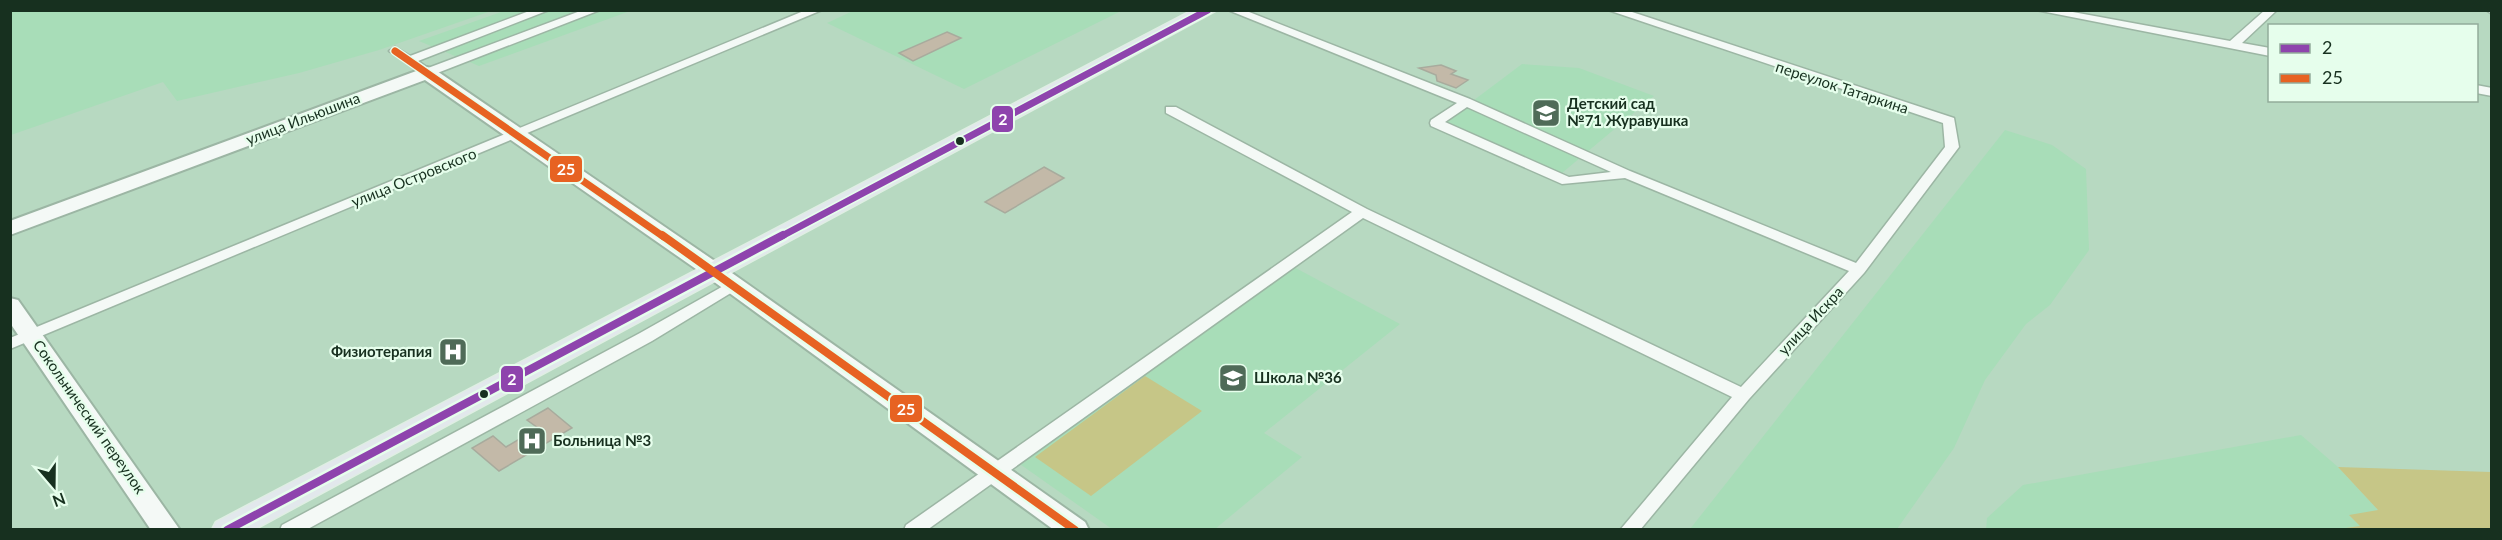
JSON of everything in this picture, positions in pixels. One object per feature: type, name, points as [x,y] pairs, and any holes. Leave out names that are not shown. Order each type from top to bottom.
[{"type":"main road","points":[[227,530],[724,278],[1208,10]]},
{"type":"street","points":[[409,60],[544,10]]},
{"type":"street","name":"улица Ильюшина","points":[[10,229],[595,10]]},
{"type":"street","name":"улица Островского","points":[[21,339],[518,136],[817,10]]},
{"type":"street","points":[[1233,10],[1466,102],[1627,174],[1859,270]]},
{"type":"street","name":"переулок Татаркина","points":[[1613,10],[1924,115]]},
{"type":"street","name":"переулок Татаркина","points":[[1644,10],[1900,97],[1924,115]]},
{"type":"street","points":[[2041,10],[2086,14],[2268,52]]},
{"type":"street","points":[[2233,45],[2272,10]]},
{"type":"street","points":[[394,51],[724,278],[1075,530]]},
{"type":"street","points":[[1466,102],[1436,123],[1567,181],[1627,174]]},
{"type":"street","points":[[1171,111],[1362,212],[1743,395]]},
{"type":"street","name":"улица Искра","points":[[1629,530],[1743,395],[1859,270],[1952,147],[1949,121],[1924,115]]},
{"type":"street","points":[[913,530],[993,471],[1362,212]]},
{"type":"street","points":[[289,530],[646,337],[724,278]]},
{"type":"street","name":"Сокольнический переулок","points":[[10,305],[21,339],[166,530]]},
{"type":"shaded area","points":[[855,10],[1121,11],[964,89],[827,23]]},
{"type":"shaded area","points":[[10,11],[491,11],[379,50],[299,73],[177,101],[163,82],[11,135]]},
{"type":"shaded area","points":[[504,11],[630,11],[479,66],[419,41]]},
{"type":"shaded area","name":"Детский сад №71 Журавушка","points":[[1522,64],[1579,68],[1654,96],[1562,173],[1442,124]]},
{"type":"shaded area","points":[[2005,130],[2052,145],[2086,169],[2089,250],[2050,305],[2026,324],[1985,380],[1954,448],[1897,529],[1690,529]]},
{"type":"shaded area","name":"Школа №36","points":[[1292,266],[1400,324],[1264,433],[1302,457],[1215,529],[1112,529],[1017,462]]},
{"type":"shaded area","points":[[1145,376],[1202,411],[1091,496],[1035,457]]},
{"type":"shaded area","points":[[2301,435],[2338,467],[2378,510],[2350,516],[2361,526],[2339,529],[1986,530],[1987,518],[2023,485]]},
{"type":"shaded area","points":[[2338,467],[2491,472],[2491,529],[2339,529],[2360,526],[2349,515],[2378,510]]},
{"type":"building","points":[[947,32],[961,38],[913,61],[899,53]]},
{"type":"building","points":[[1441,65],[1456,71],[1451,74],[1468,80],[1456,88],[1437,81],[1436,75],[1419,68]]},
{"type":"building","points":[[1044,167],[1064,178],[1005,213],[985,202]]},
{"type":"building","name":"Больница №3","points":[[548,408],[572,428],[499,471],[472,448],[493,436],[506,447],[538,428],[527,420]]},
{"type":"transit line","name":"2","points":[[227,530],[1208,10]]},
{"type":"transit line","name":"25","points":[[395,51],[714,271],[1075,530]]},
{"type":"place","name":"Детский сад №71 Журавушка","points":[[1546,113]]},
{"type":"place","name":"Физиотерапия","points":[[453,352]]},
{"type":"place","name":"Школа №36","points":[[1233,378]]},
{"type":"place","name":"Больница №3","points":[[532,441]]}]
